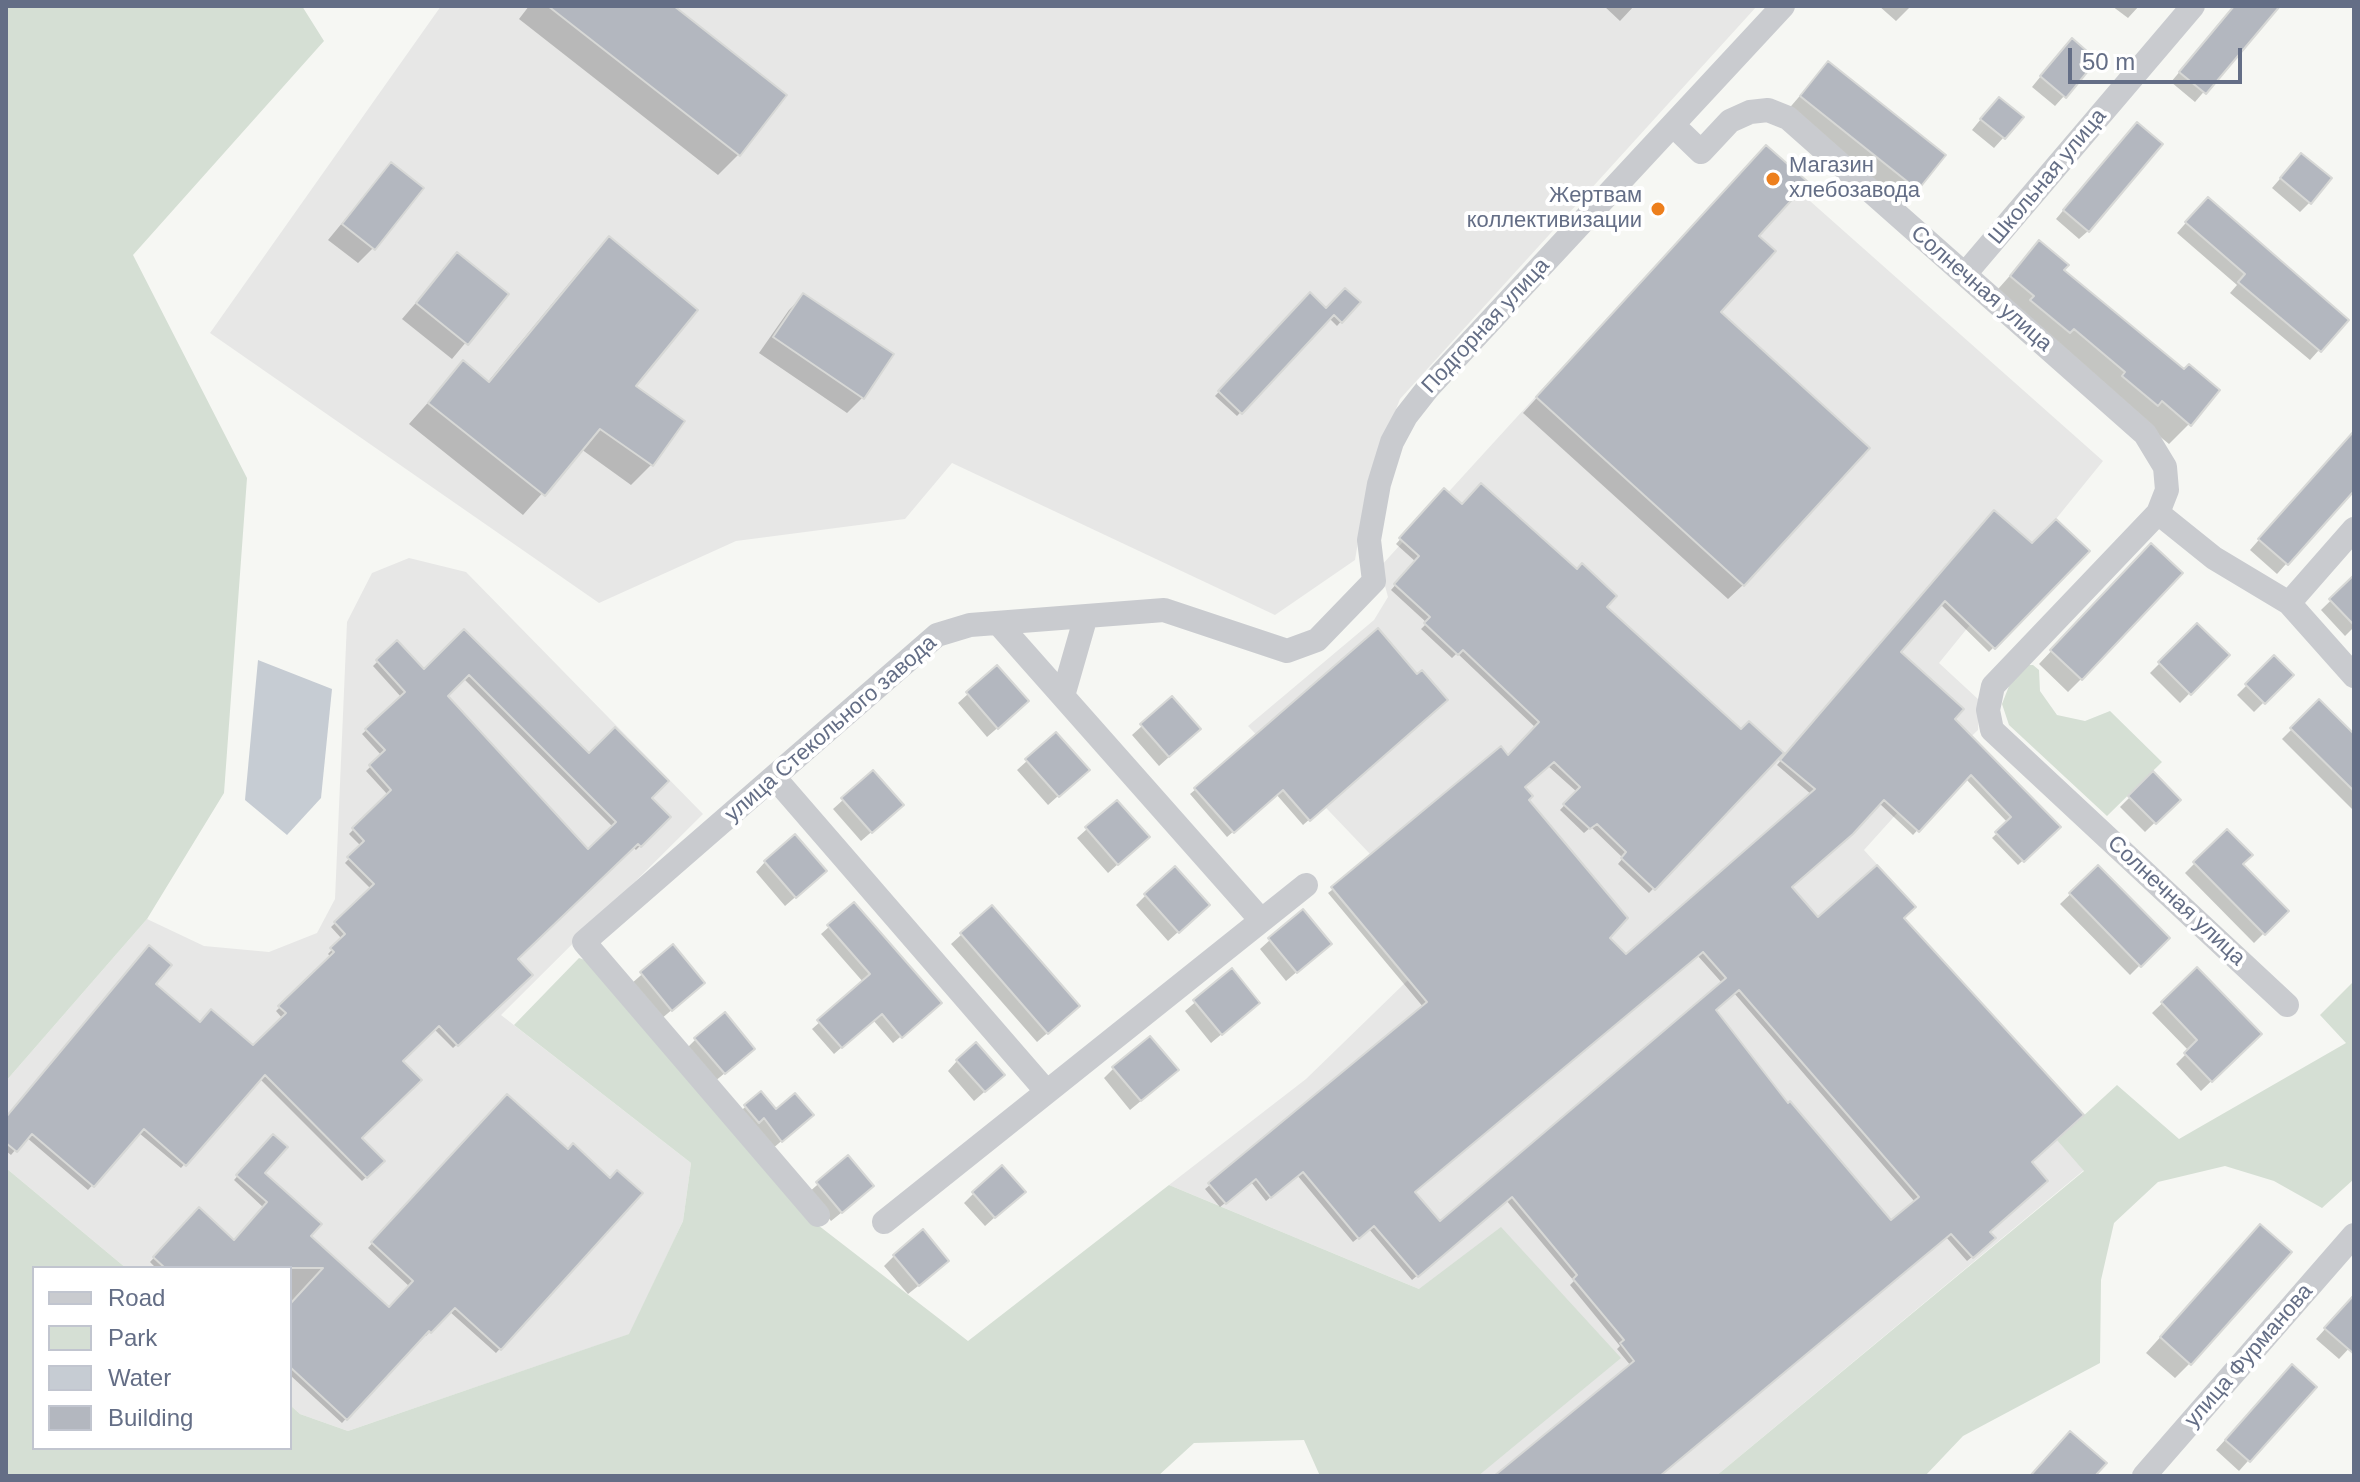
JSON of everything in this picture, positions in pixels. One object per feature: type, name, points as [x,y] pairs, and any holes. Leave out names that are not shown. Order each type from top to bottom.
[{"type":"street","name":"Подгорная улица","points":[[1374,581],[1369,540],[1379,484],[1392,442],[1406,416],[1428,388],[1783,6]]},
{"type":"street","name":"Школьная улица","points":[[1965,274],[2193,6]]},
{"type":"street","name":"Солнечная улица","points":[[1673,125],[1701,152],[1730,121],[1750,112],[1768,110],[1788,118],[2145,434],[2165,467],[2167,490],[2158,513],[1993,686],[1988,710],[1992,730],[2287,1005]]},
{"type":"street","points":[[2158,513],[2214,558],[2289,603],[2354,676]]},
{"type":"street","points":[[2289,603],[2354,529]]},
{"type":"street","name":"улица Стекольного завода","points":[[818,1215],[584,942],[937,635],[970,625],[1164,610],[1287,651],[1317,640],[1374,581]]},
{"type":"street","points":[[1063,696],[1086,616]]},
{"type":"street","points":[[998,623],[1261,920]]},
{"type":"street","points":[[774,777],[1047,1092]]},
{"type":"street","points":[[884,1222],[1306,885]]},
{"type":"street","name":"улица Фурманова","points":[[2144,1476],[2354,1235]]},
{"type":"shaded area","points":[[441,6],[1757,6],[1400,399],[1369,477],[1355,560],[1275,615],[952,463],[905,519],[736,541],[599,603],[210,333]]},
{"type":"shaded area","points":[[1757,154],[2103,461],[1939,663],[1979,700],[1978,730],[1937,769],[1864,850],[1916,907],[1905,919],[2084,1170],[1716,1476],[1478,1476],[1419,1289],[1169,1185],[1306,1079],[1408,980],[1331,887],[1370,854],[1248,726],[1374,620],[1388,597],[1380,567]]},
{"type":"shaded area","points":[[409,558],[466,572],[703,814],[501,1015],[691,1163],[683,1221],[630,1334],[348,1431],[300,1414],[292,1407],[292,1266],[124,1266],[6,1168],[6,1081],[147,919],[204,946],[269,952],[317,933],[335,899],[347,622],[372,573]]},
{"type":"green space","points":[[6,6],[302,6],[324,41],[133,255],[247,478],[224,793],[147,919],[6,1081]]},
{"type":"green space","points":[[2027,665],[2039,670],[2040,691],[2057,715],[2085,721],[2110,711],[2162,762],[2107,816],[2009,725],[2002,704],[2009,686]]},
{"type":"green space","points":[[579,958],[585,960],[814,1222],[968,1341],[1169,1185],[1419,1289],[1501,1227],[1621,1358],[1478,1476],[1320,1476],[1304,1440],[1194,1443],[1158,1476],[6,1476],[6,1168],[124,1266],[32,1266],[32,1450],[292,1450],[292,1407],[300,1414],[348,1431],[629,1334],[683,1221],[691,1163],[514,1025]]},
{"type":"green space","points":[[2354,981],[2354,1179],[2322,1208],[2274,1181],[2225,1166],[2158,1182],[2114,1223],[2101,1280],[2100,1363],[1963,1436],[1925,1476],[1716,1476],[2084,1171],[2057,1140],[2117,1085],[2179,1139],[2346,1043],[2320,1015]]},
{"type":"water","points":[[258,660],[332,689],[321,798],[287,835],[245,800]]},
{"type":"building","points":[[548,6],[674,6],[787,95],[740,156]]},
{"type":"building","points":[[2234,6],[2280,6],[2206,94],[2179,72]]},
{"type":"building","points":[[2072,38],[2097,60],[2066,98],[2040,76]]},
{"type":"building","points":[[1828,61],[1946,155],[1918,190],[1800,96]]},
{"type":"building","points":[[1999,97],[2024,117],[2005,139],[1980,119]]},
{"type":"building","points":[[2137,122],[2163,144],[2089,232],[2063,210]]},
{"type":"building","points":[[1766,145],[1808,182],[1759,236],[1776,251],[1721,312],[1870,448],[1744,586],[1536,397]]},
{"type":"building","points":[[2301,153],[2332,178],[2311,204],[2280,178]]},
{"type":"building","points":[[391,162],[424,188],[375,250],[342,224]]},
{"type":"building","points":[[2208,197],[2349,320],[2321,352],[2238,282],[2245,274],[2185,222]]},
{"type":"building","points":[[609,236],[698,310],[636,386],[685,421],[653,466],[600,429],[545,496],[428,403],[463,360],[489,382]]},
{"type":"building","points":[[2039,240],[2069,265],[2064,270],[2184,369],[2189,364],[2220,390],[2191,426],[2162,401],[2158,406],[2122,376],[2125,372],[2074,329],[2070,333],[2030,300],[2034,296],[2010,276]]},
{"type":"building","points":[[457,252],[509,294],[468,345],[416,303]]},
{"type":"building","points":[[1345,288],[1361,302],[1342,323],[1334,315],[1242,414],[1218,391],[1310,292],[1326,308]]},
{"type":"building","points":[[803,293],[894,354],[864,399],[773,337]]},
{"type":"building","points":[[2354,431],[2354,491],[2288,565],[2258,539]]},
{"type":"building","points":[[1481,483],[1577,569],[1582,563],[1617,596],[1607,607],[1741,729],[1749,721],[1784,753],[1655,890],[1621,858],[1626,852],[1597,824],[1590,829],[1563,804],[1580,787],[1554,762],[1525,787],[1533,796],[1529,800],[1628,918],[1610,938],[1626,954],[1815,789],[1780,760],[1994,510],[2032,543],[2056,519],[2090,551],[1995,649],[1945,601],[1901,652],[1964,709],[1955,719],[2061,827],[2024,862],[1995,832],[2011,817],[1971,775],[1919,832],[1884,800],[1853,834],[1792,887],[1818,917],[1877,865],[1916,907],[1904,918],[2084,1115],[2032,1162],[2048,1181],[1990,1232],[1996,1238],[1973,1258],[1951,1234],[1660,1476],[1494,1476],[1634,1361],[1620,1343],[1624,1340],[1573,1279],[1577,1275],[1512,1197],[1418,1277],[1374,1226],[1359,1239],[1303,1172],[1271,1198],[1256,1179],[1226,1204],[1208,1183],[1427,1002],[1331,887],[1501,746],[1508,755],[1539,722],[1463,650],[1458,655],[1424,623],[1430,617],[1394,584],[1419,556],[1399,538],[1444,488],[1462,504]],"holes":[[[1703,952],[1726,978],[1440,1221],[1415,1192]],[[1739,990],[1919,1197],[1891,1220],[1790,1101],[1788,1103],[1716,1010]]]},
{"type":"building","points":[[2151,543],[2183,573],[2082,680],[2050,650]]},
{"type":"building","points":[[2354,575],[2354,625],[2329,599]]},
{"type":"building","points":[[2197,623],[2230,655],[2191,695],[2158,662]]},
{"type":"building","points":[[1378,628],[1417,674],[1422,670],[1448,700],[1310,821],[1283,790],[1234,833],[1194,788]]},
{"type":"building","points":[[464,629],[589,753],[615,727],[669,781],[652,798],[671,817],[641,847],[638,844],[518,959],[533,975],[458,1046],[439,1026],[403,1061],[422,1080],[362,1138],[385,1161],[367,1178],[265,1075],[186,1166],[144,1129],[94,1187],[32,1134],[17,1152],[6,1143],[6,1117],[149,945],[172,965],[156,984],[200,1022],[211,1009],[253,1045],[286,1013],[278,1006],[334,952],[330,948],[345,934],[334,922],[374,884],[347,857],[364,841],[352,828],[391,790],[369,765],[385,750],[365,729],[405,692],[376,660],[397,640],[424,669]],"holes":[[[469,675],[616,822],[588,849],[448,696]]]},
{"type":"building","points":[[2274,655],[2294,675],[2265,704],[2245,684]]},
{"type":"building","points":[[997,665],[1029,701],[998,729],[966,692]]},
{"type":"building","points":[[1172,696],[1201,729],[1169,757],[1140,724]]},
{"type":"building","points":[[2319,699],[2354,734],[2354,791],[2290,728]]},
{"type":"building","points":[[1056,732],[1090,770],[1059,797],[1025,759]]},
{"type":"building","points":[[873,770],[904,805],[872,833],[841,798]]},
{"type":"building","points":[[2153,771],[2181,800],[2156,824],[2128,796]]},
{"type":"building","points":[[1117,800],[1150,837],[1118,865],[1085,827]]},
{"type":"building","points":[[2227,829],[2253,855],[2243,864],[2289,911],[2265,935],[2193,862]]},
{"type":"building","points":[[795,834],[827,871],[796,898],[764,861]]},
{"type":"building","points":[[2098,865],[2170,938],[2141,967],[2069,893]]},
{"type":"building","points":[[1175,866],[1210,905],[1179,933],[1144,894]]},
{"type":"building","points":[[854,902],[942,1003],[902,1038],[882,1014],[842,1048],[817,1020],[870,974],[827,925]]},
{"type":"building","points":[[992,905],[1080,1006],[1048,1034],[960,933]]},
{"type":"building","points":[[1303,909],[1332,944],[1297,973],[1268,938]]},
{"type":"building","points":[[673,944],[705,983],[672,1011],[640,972]]},
{"type":"building","points":[[2197,967],[2262,1034],[2212,1082],[2184,1053],[2197,1040],[2161,1002]]},
{"type":"building","points":[[1232,968],[1260,1003],[1222,1035],[1193,1000]]},
{"type":"building","points":[[725,1012],[755,1049],[725,1074],[694,1038]]},
{"type":"building","points":[[1150,1036],[1179,1070],[1141,1101],[1112,1067]]},
{"type":"building","points":[[976,1042],[1005,1075],[985,1092],[956,1060]]},
{"type":"building","points":[[761,1091],[776,1109],[795,1093],[814,1115],[782,1142],[764,1118],[759,1123],[744,1105]]},
{"type":"building","points":[[507,1094],[568,1149],[573,1143],[610,1178],[617,1170],[643,1193],[501,1350],[455,1308],[431,1333],[429,1331],[347,1420],[292,1369],[292,1302],[323,1268],[163,1266],[153,1257],[199,1207],[234,1240],[267,1202],[236,1175],[273,1134],[288,1147],[265,1173],[322,1224],[311,1236],[389,1307],[413,1281],[371,1242]]},
{"type":"building","points":[[848,1155],[874,1186],[842,1213],[816,1182]]},
{"type":"building","points":[[1002,1165],[1026,1192],[995,1218],[972,1192]]},
{"type":"building","points":[[2260,1224],[2292,1252],[2191,1365],[2160,1337]]},
{"type":"building","points":[[923,1229],[949,1261],[919,1286],[893,1255]]},
{"type":"building","points":[[2354,1295],[2354,1354],[2324,1328]]},
{"type":"building","points":[[2292,1364],[2317,1387],[2250,1462],[2225,1440]]},
{"type":"building","points":[[2070,1431],[2107,1463],[2095,1476],[2030,1476]]},
{"type":"place","name":"Магазин хлебозавода","points":[[1773,179]]},
{"type":"place","name":"Жертвам коллективизации","points":[[1658,209]]}]
